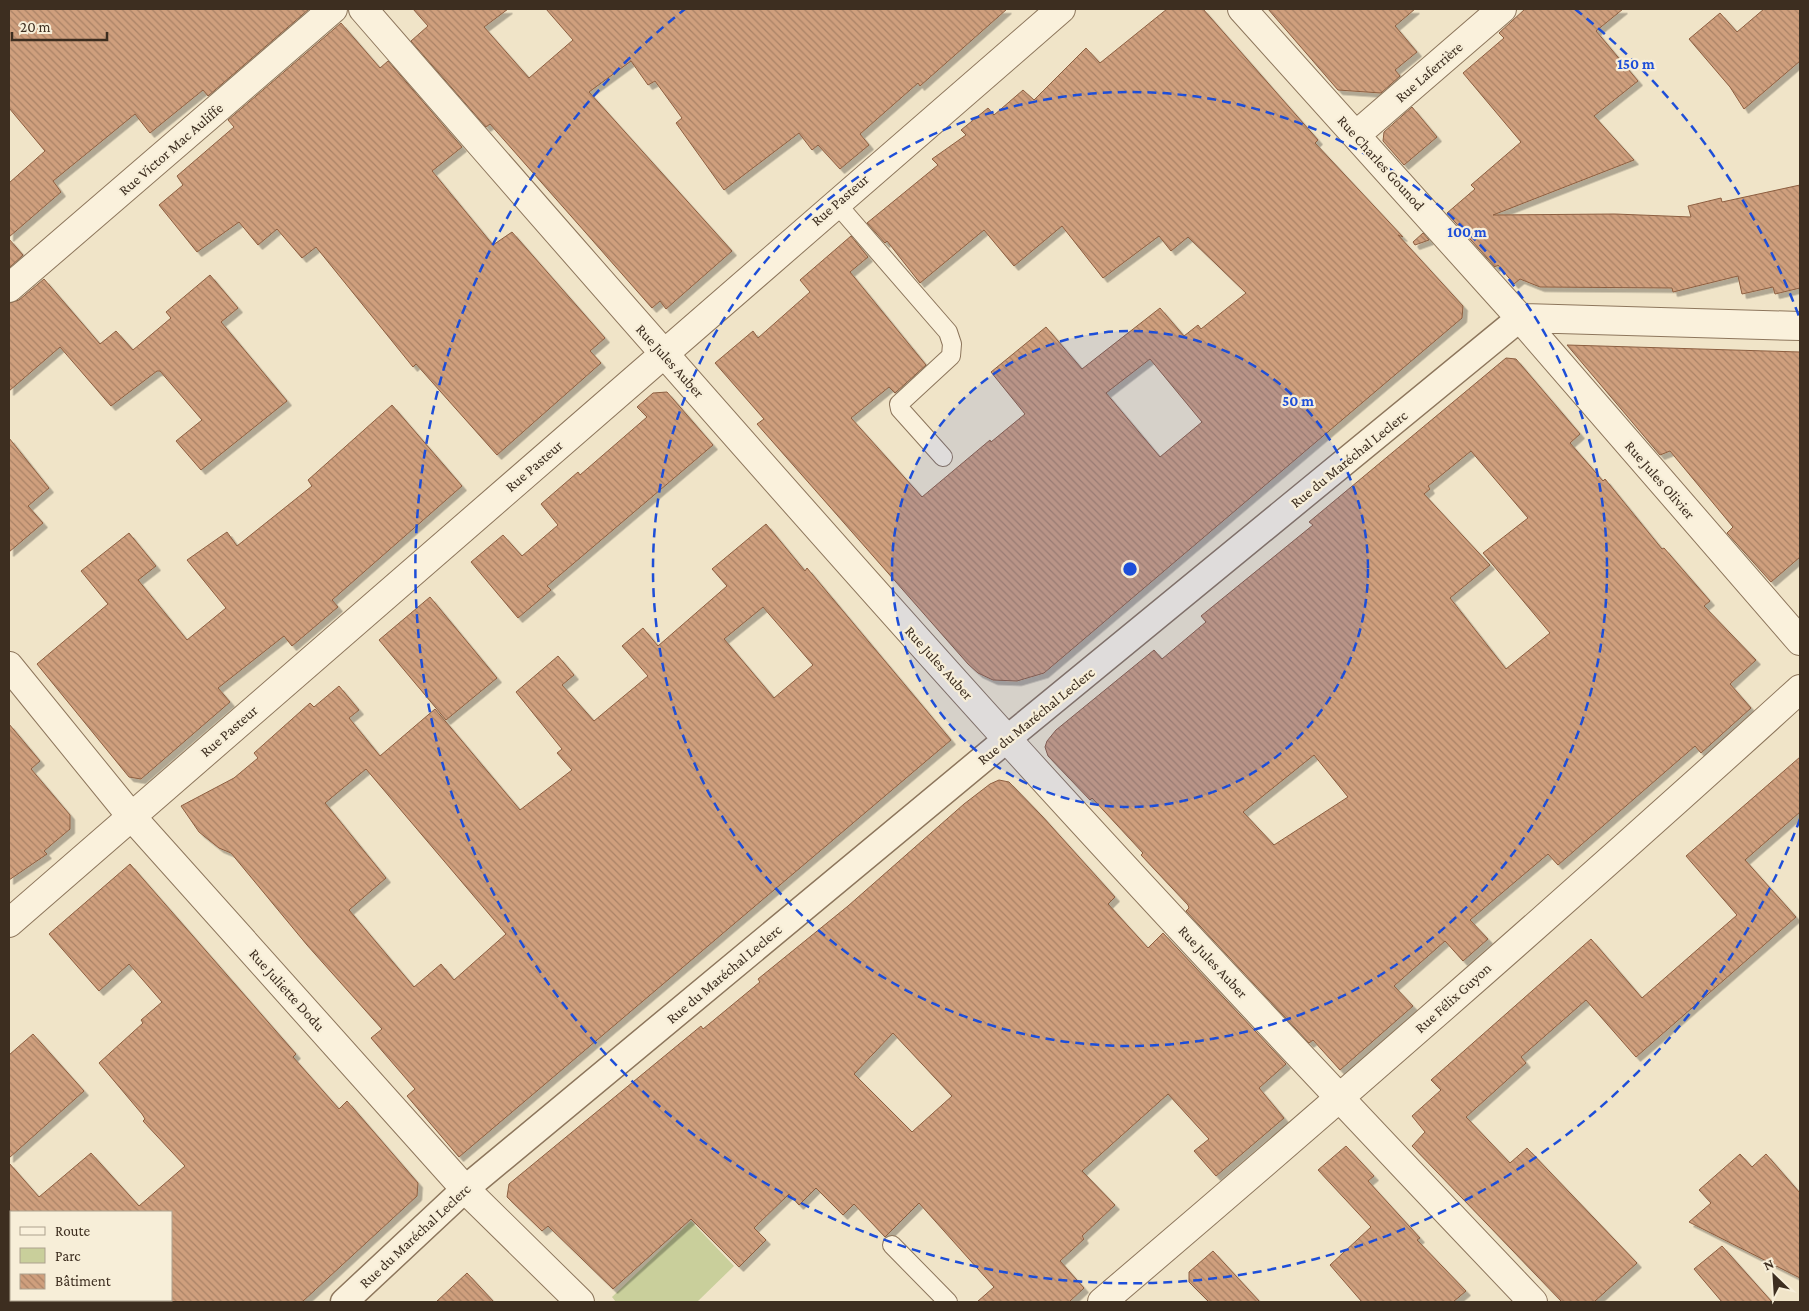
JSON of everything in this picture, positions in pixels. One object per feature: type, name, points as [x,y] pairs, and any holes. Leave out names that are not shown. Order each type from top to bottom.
[{"type":"street","name":"Rue Victor Mac Auliffe","points":[[9,288],[333,9]]},
{"type":"street","name":"Rue Jules Auber","points":[[363,9],[646,335],[1007,739],[1339,1099],[1533,1302]]},
{"type":"street","name":"Rue Pasteur","points":[[9,923],[1060,9]]},
{"type":"street","name":"Rue Charles Gounod","points":[[1242,9],[1520,318]]},
{"type":"street","name":"Rue Laferrière","points":[[1356,135],[1502,9]]},
{"type":"street","points":[[1520,318],[1800,326]]},
{"type":"street","name":"Rue Jules Olivier","points":[[1520,318],[1800,642]]},
{"type":"street","name":"Rue du Maréchal Leclerc","points":[[344,1302],[465,1189],[1007,739],[1520,318]]},
{"type":"street","name":"Rue Juliette Dodu","points":[[9,666],[132,816],[465,1189],[580,1302]]},
{"type":"street","name":"Rue Félix Guyon","points":[[1102,1302],[1339,1099],[1658,818],[1800,689]]},
{"type":"lane","points":[[836,203],[948,332],[952,344],[951,356],[899,404],[900,409],[943,457]]},
{"type":"lane","points":[[892,1245],[948,1302]]},
{"type":"green space","points":[[691,1221],[734,1266],[697,1302],[616,1302],[612,1297]]},
{"type":"building","points":[[9,9],[309,9],[208,96],[203,90],[150,133],[135,114],[53,181],[61,192],[9,237],[9,183],[45,151],[9,108]]},
{"type":"building","points":[[413,9],[508,9],[484,27],[529,78],[573,40],[546,9],[1007,9],[920,86],[918,83],[860,134],[869,145],[840,169],[818,145],[812,150],[799,133],[724,190],[676,123],[682,118],[655,81],[648,85],[631,61],[589,92],[732,251],[666,309],[660,301],[652,308],[490,124],[486,127],[411,41],[428,26]]},
{"type":"building","points":[[1167,9],[1203,9],[1318,140],[1315,143],[1403,237],[1398,235],[1463,306],[1462,318],[1044,673],[1017,681],[993,680],[978,673],[968,664],[757,424],[764,419],[715,363],[753,331],[758,338],[810,292],[800,280],[851,236],[868,257],[850,272],[926,365],[895,393],[889,387],[851,418],[922,497],[990,440],[991,442],[1025,414],[991,372],[1046,327],[1082,369],[1160,308],[1184,336],[1198,325],[1201,329],[1246,293],[1188,237],[1171,251],[1159,236],[1103,278],[1062,226],[1014,266],[984,230],[920,283],[887,241],[885,243],[867,223],[938,165],[932,159],[966,135],[961,130],[988,108],[994,115],[1023,90],[1034,100],[1086,48],[1100,63]],"holes":[[[1150,359],[1202,422],[1160,457],[1106,393]]]},
{"type":"building","points":[[1268,9],[1415,9],[1395,26],[1417,52],[1395,70],[1400,76],[1381,93],[1338,90]]},
{"type":"building","points":[[1525,9],[1623,9],[1596,31],[1638,81],[1594,116],[1634,160],[1493,215],[1615,214],[1691,217],[1688,206],[1721,198],[1722,202],[1800,185],[1800,288],[1775,294],[1773,287],[1742,294],[1738,276],[1673,292],[1672,288],[1540,287],[1520,279],[1514,284],[1498,265],[1495,267],[1447,213],[1475,189],[1471,185],[1521,142],[1463,73],[1504,38],[1499,33]]},
{"type":"building","points":[[1764,9],[1800,9],[1800,61],[1744,109],[1730,87],[1689,39],[1720,13],[1737,32]]},
{"type":"building","points":[[341,23],[380,68],[388,61],[462,147],[432,171],[493,245],[512,232],[605,338],[590,351],[601,363],[497,455],[416,364],[413,367],[316,247],[302,258],[277,229],[258,245],[239,222],[197,252],[159,205],[183,185],[177,176],[234,127],[228,120]]},
{"type":"building","points":[[1412,107],[1437,137],[1404,165],[1383,141],[1384,132]]},
{"type":"building","points":[[1423,233],[1429,240],[1415,245],[1413,242]]},
{"type":"building","points":[[9,239],[23,255],[9,268]]},
{"type":"building","points":[[210,275],[238,308],[221,322],[287,401],[201,470],[176,441],[202,420],[160,371],[157,371],[111,406],[60,347],[9,391],[9,303],[19,300],[44,279],[100,344],[116,331],[133,350],[171,318],[166,312]]},
{"type":"building","points":[[1567,345],[1800,352],[1800,557],[1771,582],[1727,533],[1733,527],[1670,451],[1660,455]]},
{"type":"building","points":[[1506,358],[1516,359],[1580,434],[1570,443],[1603,481],[1605,479],[1662,549],[1664,548],[1710,601],[1704,606],[1756,660],[1730,684],[1751,708],[1701,753],[1695,746],[1558,865],[1548,854],[1470,920],[1488,939],[1463,961],[1445,941],[1394,986],[1413,1006],[1340,1070],[1313,1040],[1309,1043],[1186,911],[1189,908],[1188,905],[1141,855],[1143,853],[1092,798],[1090,800],[1048,756],[1045,747],[1047,741],[1056,730],[1154,650],[1162,659],[1206,622],[1201,616],[1313,525],[1309,522]],"holes":[[[1471,451],[1528,518],[1483,553],[1550,633],[1506,669],[1450,598],[1490,565],[1424,494],[1430,489],[1428,486]],[[1314,755],[1348,797],[1274,845],[1243,812]]]},
{"type":"building","points":[[667,392],[713,445],[547,586],[551,590],[518,618],[471,562],[503,535],[522,556],[558,525],[541,504],[578,472],[580,475],[647,417],[637,407],[653,393]]},
{"type":"building","points":[[392,405],[462,486],[332,600],[338,607],[292,646],[284,636],[218,688],[230,702],[141,779],[129,777],[37,664],[108,604],[81,571],[129,533],[156,566],[138,580],[187,640],[226,608],[187,560],[227,532],[237,546],[312,486],[308,480]]},
{"type":"building","points":[[9,438],[49,488],[28,506],[43,523],[9,552]]},
{"type":"building","points":[[766,524],[805,571],[807,568],[951,740],[459,1157],[407,1096],[415,1089],[371,1038],[382,1029],[307,945],[231,853],[219,848],[199,832],[181,806],[234,778],[258,758],[254,753],[310,703],[314,707],[339,686],[359,710],[349,718],[380,756],[435,709],[520,810],[572,770],[557,753],[562,749],[516,692],[558,656],[574,675],[562,685],[594,721],[648,676],[622,646],[643,628],[658,646],[727,586],[712,569]],"holes":[[[763,607],[813,665],[774,698],[724,639]],[[366,769],[506,934],[454,980],[441,964],[414,987],[349,910],[386,878],[325,803]]]},
{"type":"building","points":[[430,597],[497,678],[446,720],[379,640]]},
{"type":"building","points":[[9,724],[40,761],[31,769],[70,815],[70,829],[44,851],[47,854],[9,880]]},
{"type":"building","points":[[1800,757],[1800,812],[1745,860],[1796,917],[1636,1057],[1586,1000],[1521,1057],[1526,1063],[1466,1117],[1510,1163],[1527,1148],[1637,1263],[1594,1302],[1562,1302],[1412,1146],[1425,1132],[1412,1116],[1441,1090],[1431,1080],[1591,939],[1642,998],[1737,915],[1686,856]]},
{"type":"building","points":[[999,780],[1009,782],[1115,897],[1108,904],[1148,948],[1163,933],[1286,1064],[1259,1088],[1284,1118],[1216,1176],[1194,1151],[1209,1139],[1168,1094],[1082,1171],[1115,1205],[1082,1236],[1084,1239],[1060,1261],[1084,1288],[1069,1302],[977,1302],[994,1287],[919,1203],[885,1237],[854,1204],[843,1215],[816,1188],[799,1205],[789,1194],[754,1228],[766,1240],[739,1267],[691,1219],[613,1289],[548,1226],[542,1231],[507,1197],[509,1184],[701,1026],[703,1029],[760,982],[758,979],[848,906],[964,804],[990,784]],"holes":[[[893,1033],[952,1096],[912,1132],[854,1074]]]},
{"type":"building","points":[[130,864],[296,1054],[293,1057],[339,1109],[347,1101],[418,1183],[417,1196],[302,1302],[171,1302],[172,1211],[9,1212],[9,1163],[39,1197],[91,1153],[139,1206],[185,1166],[143,1121],[145,1119],[142,1114],[99,1063],[143,1023],[141,1020],[162,1002],[129,964],[99,991],[49,934]]},
{"type":"building","points":[[33,1034],[84,1091],[9,1158],[9,1055]]},
{"type":"building","points":[[1346,1146],[1374,1176],[1368,1181],[1420,1238],[1417,1240],[1466,1291],[1453,1302],[1362,1302],[1330,1265],[1371,1227],[1318,1170]]},
{"type":"building","points":[[1740,1154],[1752,1167],[1766,1154],[1800,1193],[1800,1278],[1689,1222],[1711,1203],[1699,1190]]},
{"type":"building","points":[[1722,1246],[1772,1302],[1722,1302],[1694,1269]]},
{"type":"building","points":[[1213,1251],[1260,1302],[1209,1302],[1189,1282],[1189,1272]]},
{"type":"building","points":[[467,1273],[494,1302],[436,1302]]}]
